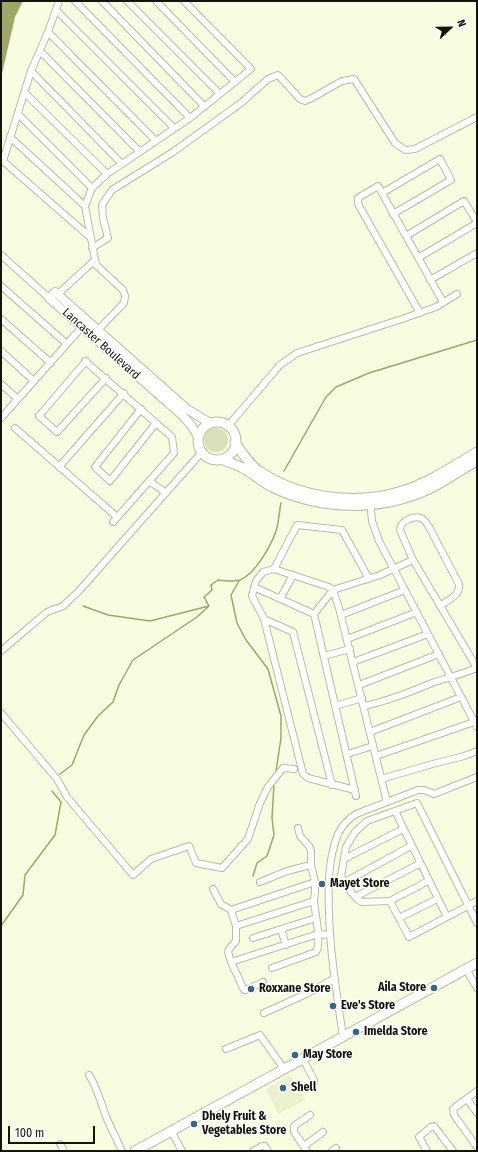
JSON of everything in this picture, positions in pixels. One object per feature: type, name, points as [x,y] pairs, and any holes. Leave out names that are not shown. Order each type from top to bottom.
[{"type":"main road","points":[[221,459],[231,453],[235,443],[234,433],[228,426],[220,422],[210,424],[201,430],[198,437],[198,444],[202,452],[211,459],[221,459],[240,466],[272,487],[304,499],[328,504],[352,505],[401,492],[424,483],[477,452]]},
{"type":"main road","points":[[235,443],[246,458],[258,470],[276,480],[306,492],[329,497],[352,498],[370,501],[402,499],[427,490],[477,461]]},
{"type":"main road","points":[[135,1151],[477,963]]},
{"type":"street","points":[[59,1],[48,32],[31,71],[3,161],[90,237]]},
{"type":"street","points":[[75,1],[190,118]]},
{"type":"street","points":[[102,1],[204,106]]},
{"type":"street","points":[[127,1],[220,94]]},
{"type":"street","points":[[156,1],[235,82]]},
{"type":"street","points":[[92,337],[124,303],[125,296],[123,290],[96,265],[85,206],[92,188],[106,174],[190,118],[251,69],[184,1]]},
{"type":"street","points":[[56,10],[174,128]]},
{"type":"street","points":[[48,32],[156,141]]},
{"type":"street","points":[[40,51],[140,152]]},
{"type":"street","points":[[31,71],[122,164]]},
{"type":"street","points":[[92,248],[108,238],[103,218],[102,205],[112,190],[173,152],[241,103],[268,79],[274,76],[278,75],[300,99],[305,101],[342,81],[354,79],[395,143],[405,150],[416,149],[477,117]]},
{"type":"street","points":[[25,93],[106,174]]},
{"type":"street","points":[[18,114],[92,188]]},
{"type":"street","points":[[10,137],[85,206]]},
{"type":"street","points":[[382,193],[440,159],[451,180],[394,214]]},
{"type":"street","points":[[420,313],[358,204],[358,198],[378,186],[443,302]]},
{"type":"street","points":[[406,236],[464,201],[477,223],[418,258]]},
{"type":"street","points":[[430,280],[477,253]]},
{"type":"street","name":"Lancaster Boulevard","points":[[1,255],[98,330],[187,409],[210,424]]},
{"type":"street","points":[[54,295],[95,260]]},
{"type":"street","points":[[1,286],[67,344]]},
{"type":"street","points":[[228,426],[280,365],[297,353],[420,313],[436,307],[457,294]]},
{"type":"street","name":"Lancaster Boulevard","points":[[54,295],[92,337],[183,416],[191,425],[198,437]]},
{"type":"street","points":[[1,319],[51,362]]},
{"type":"street","points":[[1,418],[82,327]]},
{"type":"street","points":[[1,351],[34,381]]},
{"type":"street","points":[[16,428],[115,519],[174,453],[172,437],[124,393],[86,361],[39,416],[57,432],[106,378]]},
{"type":"street","points":[[1,384],[18,399]]},
{"type":"street","points":[[59,467],[124,393]]},
{"type":"street","points":[[141,409],[95,467],[110,481],[156,423]]},
{"type":"street","points":[[1,651],[47,612],[63,606],[78,592],[202,452]]},
{"type":"street","points":[[149,480],[166,493]]},
{"type":"street","points":[[370,501],[372,521],[379,541],[476,725],[376,756]]},
{"type":"street","points":[[364,706],[380,703],[477,668],[412,560],[400,530],[400,526],[403,522],[417,517],[423,519],[430,527],[459,584],[460,589],[457,594],[440,606]]},
{"type":"street","points":[[274,569],[297,525],[342,530],[369,579]]},
{"type":"street","points":[[314,614],[333,590],[369,579],[412,560]]},
{"type":"street","points":[[314,614],[356,793],[308,778],[303,774],[264,619],[252,596],[256,581],[264,572],[274,569],[333,590],[350,649],[387,802]]},
{"type":"street","points":[[280,599],[293,575]]},
{"type":"street","points":[[254,587],[314,614]]},
{"type":"street","points":[[341,615],[405,590]]},
{"type":"street","points":[[347,639],[417,612]]},
{"type":"street","points":[[264,619],[293,632],[332,785]]},
{"type":"street","points":[[353,662],[428,634]]},
{"type":"street","points":[[324,656],[350,649]]},
{"type":"street","points":[[359,685],[439,654]]},
{"type":"street","points":[[370,732],[461,697]]},
{"type":"street","points":[[335,706],[362,698]]},
{"type":"street","points":[[1,713],[58,779],[67,797],[133,875],[151,859],[189,846],[196,863],[222,868],[248,839],[260,804],[268,787],[283,768],[294,769]]},
{"type":"street","points":[[346,754],[373,746]]},
{"type":"street","points":[[381,779],[477,751]]},
{"type":"street","points":[[343,1037],[334,979],[328,889],[331,856],[338,834],[349,818],[356,814],[418,790],[424,790],[432,794],[437,793],[477,777]]},
{"type":"street","points":[[428,881],[390,901],[362,902],[355,897],[341,876],[346,847],[355,832],[367,821],[417,803],[467,906],[477,923]]},
{"type":"street","points":[[395,812],[447,917]]},
{"type":"street","points":[[272,968],[318,950],[318,934],[314,901],[315,882],[311,865],[312,851],[300,836],[298,828]]},
{"type":"street","points":[[344,859],[403,829]]},
{"type":"street","points":[[345,882],[411,846]]},
{"type":"street","points":[[355,897],[420,864]]},
{"type":"street","points":[[260,882],[287,871],[311,865]]},
{"type":"street","points":[[231,910],[315,882]]},
{"type":"street","points":[[214,889],[221,904],[231,910],[236,926],[236,941],[229,948],[228,952],[245,990],[263,982]]},
{"type":"street","points":[[399,918],[437,899]]},
{"type":"street","points":[[236,926],[314,901]]},
{"type":"street","points":[[390,901],[409,937],[477,901]]},
{"type":"street","points":[[253,938],[316,918]]},
{"type":"street","points":[[281,929],[286,945]]},
{"type":"street","points":[[232,962],[318,934],[330,935]]},
{"type":"street","points":[[466,970],[477,988]]},
{"type":"street","points":[[264,1013],[306,994],[334,979]]},
{"type":"street","points":[[226,1049],[260,1035],[284,1069]]},
{"type":"street","points":[[304,1058],[314,1080]]},
{"type":"street","points":[[89,1075],[96,1087],[107,1118],[122,1151]]},
{"type":"street","points":[[477,1091],[453,1109],[454,1116],[477,1148]]},
{"type":"street","points":[[467,1099],[477,1112]]},
{"type":"street","points":[[310,1115],[294,1126],[293,1129],[306,1149],[323,1132]]},
{"type":"street","points":[[427,1151],[419,1137],[434,1126],[453,1151]]},
{"type":"street","points":[[171,1131],[182,1151]]},
{"type":"street","points":[[60,1144],[64,1151]]},
{"type":"street","points":[[253,1151],[265,1146],[268,1151]]},
{"type":"shaded area","points":[[1,1],[23,1],[15,17],[1,78]]},
{"type":"shaded area","points":[[216,428],[225,431],[228,440],[225,449],[216,452],[207,449],[204,440],[207,431]]},
{"type":"shaded area","points":[[291,1075],[305,1100],[278,1114],[266,1089]]},
{"type":"waterway","points":[[284,471],[326,397],[336,387],[369,373],[477,340]]},
{"type":"waterway","points":[[83,606],[108,615],[150,621],[209,606],[204,597],[212,590],[211,585],[218,580],[232,581],[240,580],[246,577],[262,559],[276,531],[281,503]]},
{"type":"waterway","points":[[239,581],[231,595],[237,623],[246,640],[268,669],[281,716],[281,738],[276,771]]},
{"type":"waterway","points":[[60,774],[72,765],[84,735],[98,716],[113,702],[119,685],[133,660],[197,617],[209,606]]},
{"type":"waterway","points":[[253,876],[257,863],[267,856],[274,835],[272,818],[274,785]]},
{"type":"waterway","points":[[1,926],[23,895],[25,875],[55,835],[61,802],[52,791]]},
{"type":"place","name":"Mayet Store","points":[[322,884]]},
{"type":"place","name":"Aila Store","points":[[434,988]]},
{"type":"place","name":"Roxxane Store","points":[[251,989]]},
{"type":"place","name":"Eve's Store","points":[[333,1006]]},
{"type":"place","name":"Imelda Store","points":[[356,1032]]},
{"type":"place","name":"May Store","points":[[295,1055]]},
{"type":"place","name":"Shell","points":[[283,1088]]},
{"type":"place","name":"Dhely Fruit & Vegetables Store","points":[[194,1124]]}]
